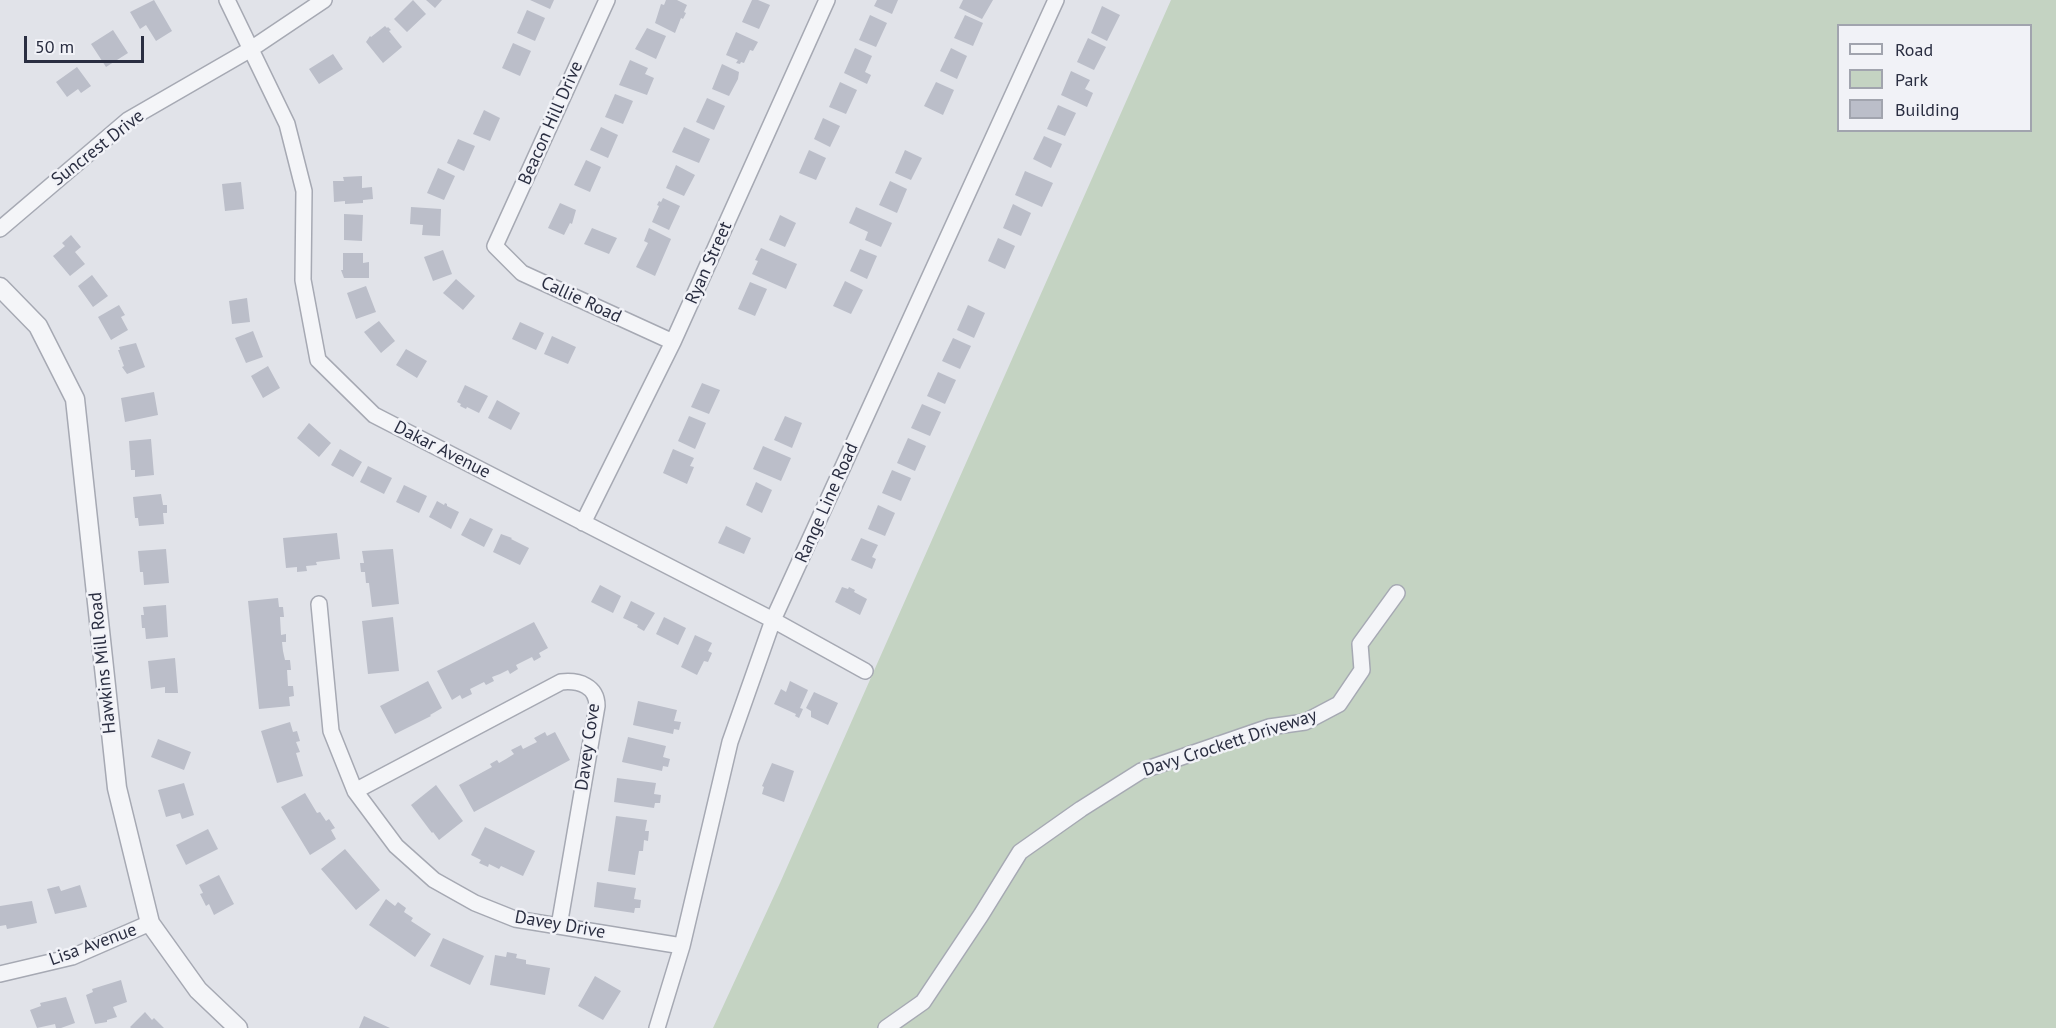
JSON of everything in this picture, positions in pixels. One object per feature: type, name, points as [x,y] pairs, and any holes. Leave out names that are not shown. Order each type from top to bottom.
[{"type":"street","name":"Dakar Avenue","points":[[227,0],[287,124],[304,191],[303,280],[318,360],[374,416],[773,620],[865,671]]},
{"type":"street","name":"Suncrest Drive","points":[[0,229],[128,120],[250,49],[324,0]]},
{"type":"street","name":"Beacon Hill Drive","points":[[495,246],[607,0]]},
{"type":"street","name":"Ryan Street","points":[[584,523],[673,342],[827,0]]},
{"type":"street","name":"Range Line Road","points":[[657,1028],[682,946],[730,742],[773,620],[1056,0]]},
{"type":"street","name":"Callie Road","points":[[495,246],[522,273],[673,342]]},
{"type":"street","name":"Hawkins Mill Road","points":[[0,287],[38,326],[75,399],[117,789],[150,923],[198,990],[238,1028]]},
{"type":"street","name":"Davy Crockett Driveway","points":[[886,1028],[923,1002],[1020,852],[1141,771],[1269,727],[1305,722],[1339,704],[1362,670],[1360,644],[1397,593]]},
{"type":"street","name":"Davey Drive","points":[[319,604],[331,731],[355,791],[396,846],[434,880],[475,903],[515,919],[682,946]]},
{"type":"street","name":"Davey Cove","points":[[355,791],[561,682],[572,681],[592,690],[597,699],[597,706],[559,927]]},
{"type":"street","name":"Lisa Avenue","points":[[0,974],[72,957],[150,923]]},
{"type":"green space","points":[[1171,0],[2056,0],[2056,1028],[713,1028],[780,883]]},
{"type":"building","points":[[154,0],[172,31],[156,41],[146,25],[140,29],[130,12]]},
{"type":"building","points":[[413,0],[426,14],[407,32],[394,19]]},
{"type":"building","points":[[426,0],[442,0],[435,8]]},
{"type":"building","points":[[530,0],[554,0],[550,9]]},
{"type":"building","points":[[666,0],[677,0],[687,5],[684,12],[686,13],[683,19],[681,18],[675,33],[655,23],[661,4],[664,5]]},
{"type":"building","points":[[752,0],[770,5],[759,29],[742,22]]},
{"type":"building","points":[[877,0],[898,0],[892,14],[874,6]]},
{"type":"building","points":[[963,0],[993,0],[982,19],[959,8]]},
{"type":"building","points":[[1102,6],[1120,15],[1107,41],[1091,33]]},
{"type":"building","points":[[527,10],[545,18],[535,41],[517,33]]},
{"type":"building","points":[[870,15],[887,23],[876,47],[859,40]]},
{"type":"building","points":[[965,15],[983,23],[973,46],[954,38]]},
{"type":"building","points":[[385,26],[391,30],[389,31],[402,47],[383,63],[366,42],[370,36]]},
{"type":"building","points":[[647,28],[666,36],[656,59],[635,49]]},
{"type":"building","points":[[113,30],[128,53],[106,67],[91,44]]},
{"type":"building","points":[[736,32],[758,42],[753,51],[750,50],[744,63],[740,64],[736,63],[738,60],[726,55]]},
{"type":"building","points":[[1088,38],[1106,47],[1094,70],[1077,62]]},
{"type":"building","points":[[513,43],[531,51],[520,76],[502,68]]},
{"type":"building","points":[[855,48],[872,56],[865,72],[871,75],[867,84],[844,73]]},
{"type":"building","points":[[951,48],[967,56],[957,79],[940,71]]},
{"type":"building","points":[[333,54],[343,69],[319,84],[309,69]]},
{"type":"building","points":[[630,60],[648,68],[645,74],[654,78],[647,95],[619,85]]},
{"type":"building","points":[[722,64],[739,72],[729,96],[712,89]]},
{"type":"building","points":[[77,67],[91,86],[81,93],[78,89],[67,97],[56,82]]},
{"type":"building","points":[[1071,71],[1090,80],[1085,89],[1093,93],[1087,107],[1061,95]]},
{"type":"building","points":[[840,82],[857,90],[846,114],[829,107]]},
{"type":"building","points":[[936,82],[954,90],[943,115],[924,106]]},
{"type":"building","points":[[615,94],[633,101],[623,124],[605,117]]},
{"type":"building","points":[[707,98],[725,106],[714,130],[696,122]]},
{"type":"building","points":[[1058,105],[1076,113],[1065,136],[1047,129]]},
{"type":"building","points":[[484,110],[500,118],[490,141],[473,134]]},
{"type":"building","points":[[823,118],[840,126],[830,147],[814,139]]},
{"type":"building","points":[[601,127],[618,135],[608,158],[590,150]]},
{"type":"building","points":[[684,127],[710,139],[699,163],[672,152]]},
{"type":"building","points":[[1044,136],[1062,144],[1051,168],[1033,159]]},
{"type":"building","points":[[458,139],[475,146],[464,171],[447,163]]},
{"type":"building","points":[[809,150],[826,158],[816,180],[799,173]]},
{"type":"building","points":[[905,150],[922,158],[911,180],[895,173]]},
{"type":"building","points":[[586,160],[601,167],[590,192],[574,185]]},
{"type":"building","points":[[676,165],[695,175],[684,196],[666,188]]},
{"type":"building","points":[[438,168],[455,176],[444,200],[427,193]]},
{"type":"building","points":[[1025,171],[1053,183],[1042,207],[1015,195]]},
{"type":"building","points":[[362,176],[362,188],[372,187],[373,199],[363,200],[363,203],[334,202],[333,181],[344,181],[343,177]]},
{"type":"building","points":[[890,181],[907,189],[897,213],[879,205]]},
{"type":"building","points":[[241,182],[244,209],[225,211],[222,184]]},
{"type":"building","points":[[663,198],[680,206],[669,230],[652,222],[659,206],[657,205]]},
{"type":"building","points":[[560,203],[576,210],[572,224],[570,223],[564,235],[548,228]]},
{"type":"building","points":[[1013,204],[1031,213],[1021,236],[1003,228]]},
{"type":"building","points":[[411,207],[441,209],[440,236],[422,235],[423,225],[410,224]]},
{"type":"building","points":[[856,207],[892,223],[881,247],[865,240],[868,232],[849,223]]},
{"type":"building","points":[[344,214],[363,215],[362,241],[344,240]]},
{"type":"building","points":[[780,215],[796,223],[785,247],[769,240]]},
{"type":"building","points":[[592,228],[617,238],[609,254],[584,244]]},
{"type":"building","points":[[649,228],[671,239],[655,276],[636,267],[648,243],[644,241]]},
{"type":"building","points":[[71,235],[81,247],[75,252],[85,264],[70,276],[53,256],[65,246],[62,243]]},
{"type":"building","points":[[998,238],[1015,246],[1005,269],[988,261]]},
{"type":"building","points":[[761,248],[797,264],[786,289],[752,274]]},
{"type":"building","points":[[860,249],[877,256],[867,279],[850,271]]},
{"type":"building","points":[[443,250],[452,274],[433,281],[424,257]]},
{"type":"building","points":[[343,253],[363,253],[363,263],[369,262],[369,278],[344,278],[341,270],[343,270]]},
{"type":"building","points":[[92,275],[108,296],[93,307],[78,286]]},
{"type":"building","points":[[456,279],[475,296],[463,310],[443,293]]},
{"type":"building","points":[[845,281],[863,290],[851,314],[833,306]]},
{"type":"building","points":[[750,282],[767,289],[755,316],[738,309]]},
{"type":"building","points":[[366,286],[376,312],[356,319],[347,293]]},
{"type":"building","points":[[247,298],[250,322],[232,324],[229,301]]},
{"type":"building","points":[[119,305],[125,315],[121,317],[128,330],[111,340],[98,317]]},
{"type":"building","points":[[968,305],[985,313],[974,338],[957,330]]},
{"type":"building","points":[[379,321],[395,341],[381,353],[364,332]]},
{"type":"building","points":[[520,322],[544,333],[536,350],[512,339]]},
{"type":"building","points":[[253,331],[263,357],[246,363],[235,338]]},
{"type":"building","points":[[552,336],[576,347],[568,364],[544,354]]},
{"type":"building","points":[[953,338],[971,346],[960,369],[942,361]]},
{"type":"building","points":[[136,343],[145,367],[127,374],[122,367],[124,366],[118,350],[120,350],[119,347]]},
{"type":"building","points":[[406,349],[427,361],[417,378],[396,365]]},
{"type":"building","points":[[268,366],[280,388],[263,398],[251,376]]},
{"type":"building","points":[[938,372],[956,380],[945,404],[927,396]]},
{"type":"building","points":[[702,383],[720,390],[709,414],[691,407]]},
{"type":"building","points":[[465,385],[488,396],[479,413],[460,406],[461,404],[457,402]]},
{"type":"building","points":[[154,392],[158,415],[125,422],[121,398]]},
{"type":"building","points":[[497,400],[520,413],[511,430],[488,418]]},
{"type":"building","points":[[922,404],[941,412],[930,436],[911,428]]},
{"type":"building","points":[[689,416],[706,423],[695,449],[678,441]]},
{"type":"building","points":[[785,416],[802,423],[792,448],[774,440]]},
{"type":"building","points":[[309,423],[331,443],[319,457],[297,438]]},
{"type":"building","points":[[908,438],[926,446],[915,471],[897,463]]},
{"type":"building","points":[[151,439],[154,475],[135,477],[135,470],[131,470],[129,441]]},
{"type":"building","points":[[763,446],[791,458],[781,481],[753,469]]},
{"type":"building","points":[[340,449],[362,462],[353,477],[331,465]]},
{"type":"building","points":[[673,449],[694,458],[690,466],[694,467],[687,484],[663,473]]},
{"type":"building","points":[[368,466],[392,478],[384,494],[360,482]]},
{"type":"building","points":[[892,470],[911,478],[901,501],[882,493]]},
{"type":"building","points":[[756,482],[772,490],[762,513],[746,505]]},
{"type":"building","points":[[404,485],[427,496],[419,513],[396,502]]},
{"type":"building","points":[[161,494],[163,505],[167,505],[167,513],[163,513],[164,524],[139,526],[138,518],[135,518],[133,497]]},
{"type":"building","points":[[437,501],[459,512],[451,529],[429,517]]},
{"type":"building","points":[[878,505],[895,513],[885,536],[868,529]]},
{"type":"building","points":[[470,518],[493,529],[484,547],[461,535]]},
{"type":"building","points":[[726,526],[751,538],[744,554],[718,543]]},
{"type":"building","points":[[337,533],[340,559],[316,562],[317,565],[306,566],[307,571],[297,572],[297,567],[286,568],[283,538]]},
{"type":"building","points":[[501,534],[529,548],[520,565],[493,552]]},
{"type":"building","points":[[861,538],[878,545],[872,557],[876,559],[872,569],[851,560]]},
{"type":"building","points":[[166,549],[169,583],[144,585],[138,551]]},
{"type":"building","points":[[393,549],[399,604],[372,607],[369,583],[366,583],[365,572],[361,572],[360,563],[364,563],[362,551]]},
{"type":"building","points":[[600,585],[621,596],[613,613],[591,602]]},
{"type":"building","points":[[842,587],[848,589],[849,587],[867,599],[860,615],[835,602]]},
{"type":"building","points":[[278,598],[279,607],[283,607],[284,617],[280,617],[281,635],[286,634],[286,642],[282,642],[283,651],[285,660],[290,660],[291,670],[287,670],[288,686],[293,686],[294,696],[289,697],[290,706],[259,709],[248,601]]},
{"type":"building","points":[[631,601],[655,613],[644,631],[637,627],[638,625],[623,618]]},
{"type":"building","points":[[166,605],[168,637],[146,639],[145,628],[142,628],[143,607]]},
{"type":"building","points":[[393,617],[399,671],[368,674],[362,621]]},
{"type":"building","points":[[664,617],[686,628],[678,645],[656,634]]},
{"type":"building","points":[[534,622],[548,648],[539,653],[541,657],[534,661],[532,657],[516,665],[518,669],[510,674],[508,670],[492,677],[494,681],[486,685],[484,682],[470,689],[472,694],[462,699],[460,695],[452,700],[437,671]]},
{"type":"building","points":[[695,635],[712,643],[708,651],[712,653],[708,662],[704,661],[697,675],[681,667]]},
{"type":"building","points":[[175,658],[178,693],[165,693],[165,687],[151,689],[148,661]]},
{"type":"building","points":[[428,681],[442,708],[395,734],[380,706]]},
{"type":"building","points":[[790,681],[808,690],[800,708],[803,709],[799,718],[795,716],[796,714],[774,704],[781,689],[786,692]]},
{"type":"building","points":[[814,692],[838,703],[828,725],[811,717],[811,711],[806,708]]},
{"type":"building","points":[[638,701],[677,710],[674,721],[681,722],[679,730],[674,729],[673,734],[633,725]]},
{"type":"building","points":[[290,722],[293,732],[297,731],[300,741],[296,742],[300,752],[296,753],[303,776],[277,783],[261,731]]},
{"type":"building","points":[[545,732],[547,736],[555,732],[570,760],[474,812],[459,785],[492,767],[490,764],[497,760],[499,763],[514,754],[511,750],[521,745],[523,749],[537,742],[534,738]]},
{"type":"building","points":[[628,737],[666,746],[663,757],[670,759],[668,767],[663,766],[662,771],[622,762]]},
{"type":"building","points":[[158,739],[191,752],[184,770],[151,757]]},
{"type":"building","points":[[772,763],[794,771],[784,802],[762,794],[764,787],[762,786]]},
{"type":"building","points":[[617,778],[656,783],[654,794],[661,795],[660,803],[655,803],[654,808],[614,802]]},
{"type":"building","points":[[184,783],[194,815],[182,819],[180,813],[166,817],[158,790]]},
{"type":"building","points":[[436,785],[463,821],[439,840],[411,805]]},
{"type":"building","points":[[305,793],[317,813],[320,812],[326,821],[329,819],[335,828],[331,830],[336,839],[310,855],[281,807]]},
{"type":"building","points":[[616,816],[647,820],[645,831],[649,831],[648,841],[644,840],[643,851],[639,851],[635,875],[608,871]]},
{"type":"building","points":[[485,827],[535,851],[523,876],[501,866],[499,869],[489,864],[488,867],[479,863],[481,860],[471,855]]},
{"type":"building","points":[[208,829],[218,849],[186,865],[176,845]]},
{"type":"building","points":[[345,849],[380,890],[356,910],[321,869]]},
{"type":"building","points":[[219,875],[234,904],[214,915],[209,904],[206,906],[200,894],[203,893],[199,885]]},
{"type":"building","points":[[597,882],[636,888],[634,899],[641,900],[640,908],[635,908],[634,913],[594,907]]},
{"type":"building","points":[[80,885],[87,907],[55,914],[47,889],[59,886],[61,891]]},
{"type":"building","points":[[386,899],[395,906],[398,902],[406,908],[404,912],[413,918],[411,921],[431,934],[415,957],[369,925]]},
{"type":"building","points":[[32,901],[37,923],[7,929],[6,925],[0,926],[0,906]]},
{"type":"building","points":[[443,938],[484,956],[470,985],[430,966]]},
{"type":"building","points":[[507,952],[517,954],[516,958],[526,960],[526,964],[550,968],[545,995],[490,985],[495,955],[506,957]]},
{"type":"building","points":[[595,976],[621,991],[603,1020],[578,1006]]},
{"type":"building","points":[[121,980],[127,1002],[113,1007],[117,1017],[95,1024],[86,995],[93,992],[92,989]]},
{"type":"building","points":[[66,997],[75,1023],[61,1028],[56,1028],[55,1024],[37,1028],[30,1010],[41,1006],[40,1003]]},
{"type":"building","points":[[145,1012],[152,1020],[154,1018],[164,1028],[131,1028]]},
{"type":"building","points":[[364,1016],[390,1028],[359,1028]]}]
